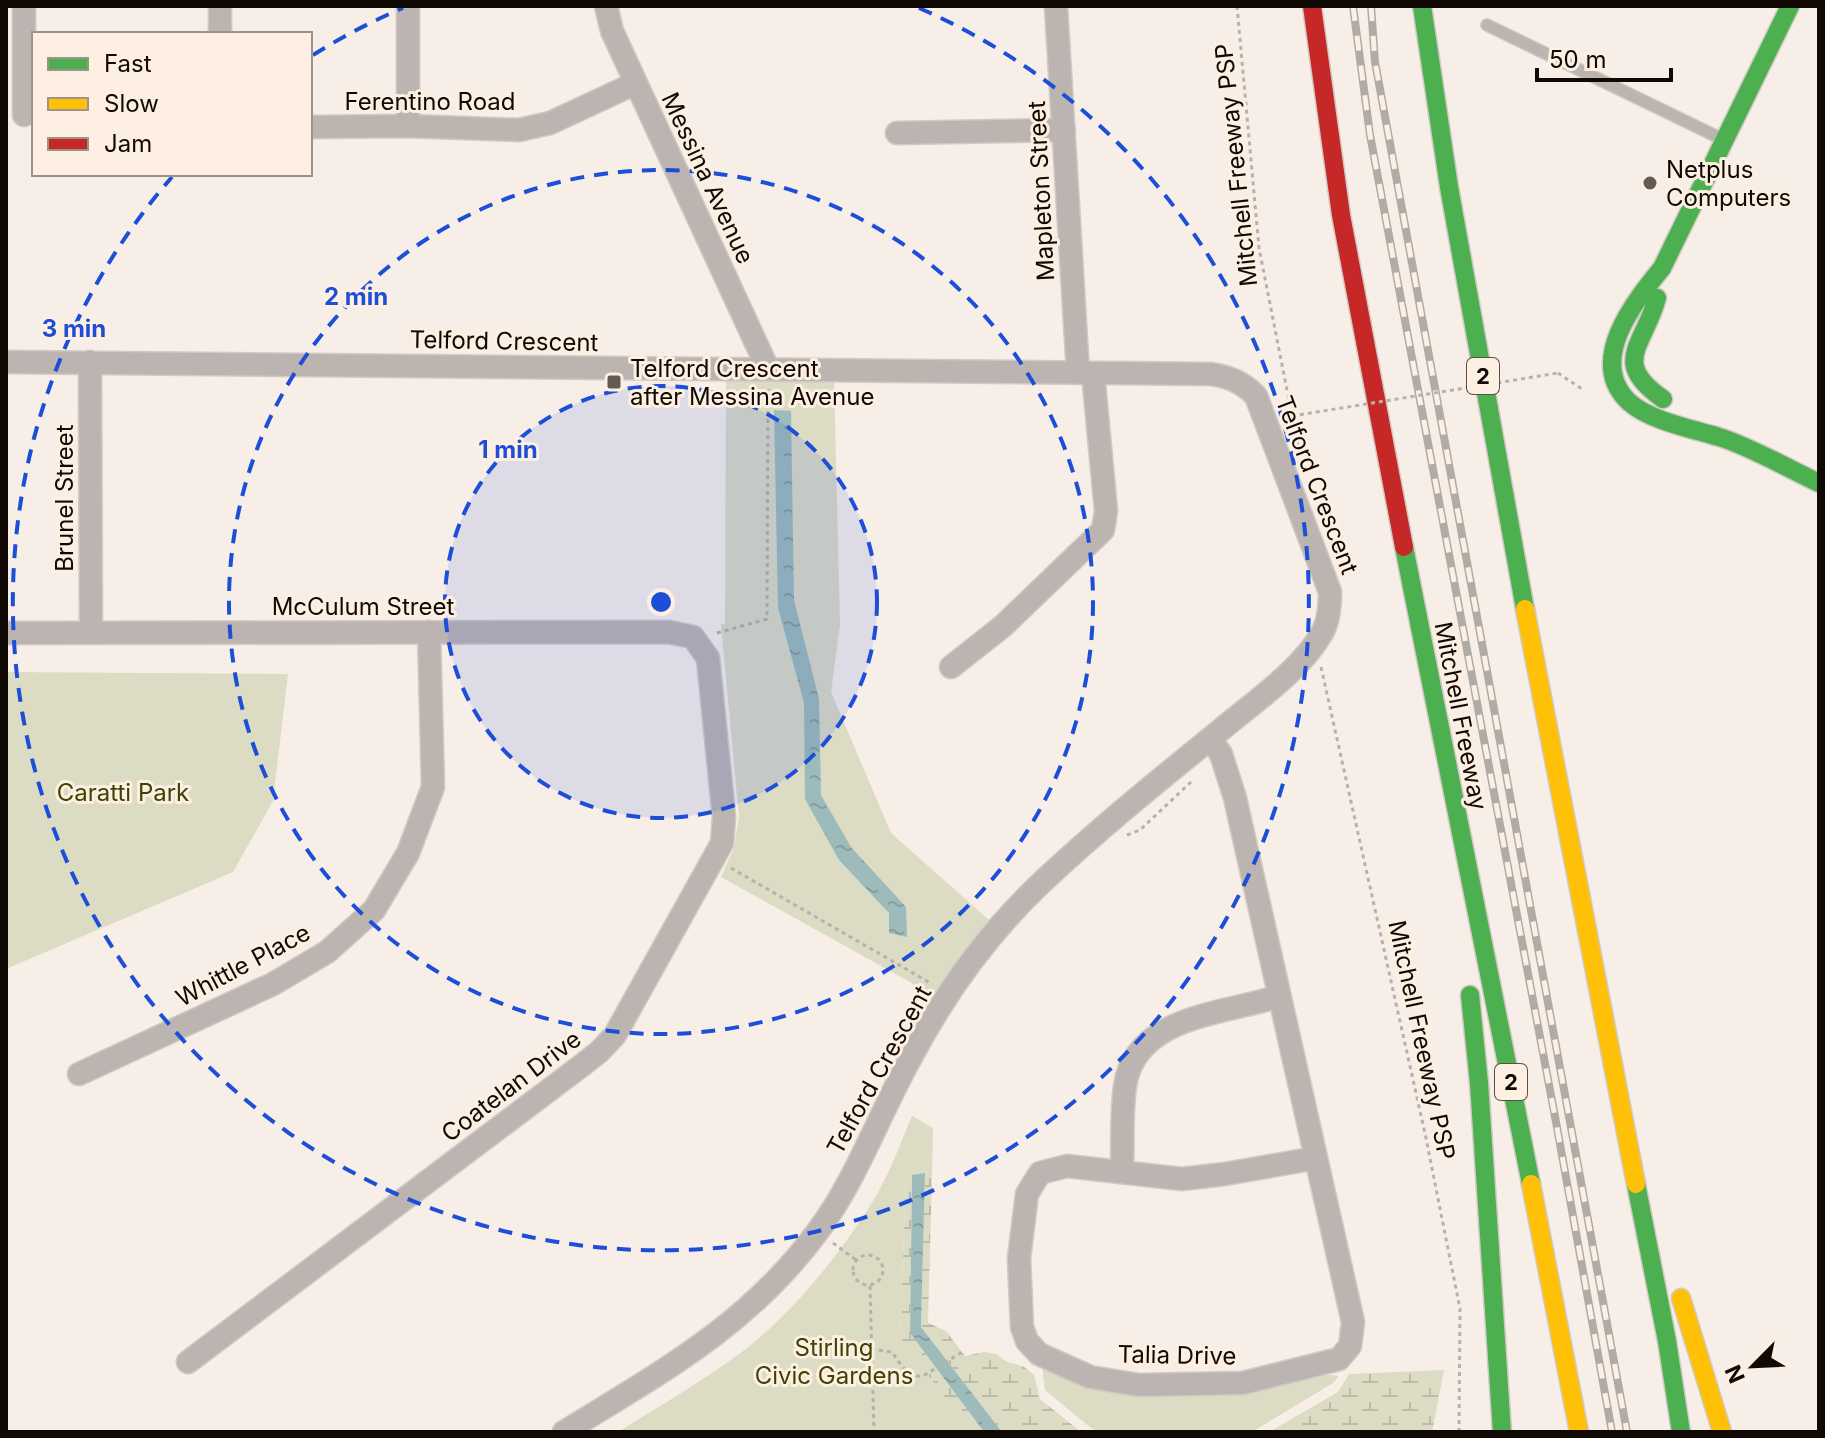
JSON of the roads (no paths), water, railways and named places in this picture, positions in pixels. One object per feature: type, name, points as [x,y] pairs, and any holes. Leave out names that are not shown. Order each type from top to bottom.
[{"type":"main road","name":"Mitchell Freeway","points":[[1312,6],[1341,215],[1579,1432]]},
{"type":"main road","name":"2","points":[[1422,6],[1449,187],[1549,745],[1667,1341],[1681,1432]]},
{"type":"main road","points":[[1790,6],[1662,268],[1639,296],[1610,358],[1615,380],[1627,400],[1652,414],[1703,435],[1719,437],[1819,483]]},
{"type":"main road","points":[[1662,268],[1656,305],[1636,349],[1633,362],[1636,376],[1644,388],[1708,424],[1719,437]]},
{"type":"main road","points":[[1440,733],[1462,931]]},
{"type":"main road","points":[[1467,977],[1479,1083],[1502,1432]]},
{"type":"main road","points":[[1629,1151],[1673,1275],[1722,1432]]},
{"type":"street","points":[[21,115],[24,6]]},
{"type":"street","points":[[220,6],[220,32]]},
{"type":"street","points":[[408,6],[408,126]]},
{"type":"street","name":"Messina Avenue","points":[[606,6],[612,31],[768,369]]},
{"type":"street","name":"Mapleton Street","points":[[951,667],[1003,626],[1103,530],[1106,511],[1086,373],[1056,6]]},
{"type":"street","name":"Ferentino Road","points":[[312,127],[519,130],[550,123],[636,83]]},
{"type":"street","points":[[897,133],[1064,130]]},
{"type":"street","name":"Telford Crescent","points":[[6,362],[1211,374],[1229,377],[1256,396],[1330,592],[1323,631],[1308,653],[1263,695],[1216,746],[1098,831],[1036,888],[999,928],[949,994],[908,1061],[839,1198],[818,1231],[776,1282],[730,1325],[564,1432]]},
{"type":"street","name":"Brunel Street","points":[[90,362],[91,633]]},
{"type":"street","name":"Whittle Place","points":[[79,1074],[273,984],[327,952],[374,910],[408,853],[433,787],[429,632]]},
{"type":"street","name":"McCulum Street","points":[[6,633],[669,632],[693,637],[708,658]]},
{"type":"street","name":"Coatelan Drive","points":[[188,1362],[599,1052],[615,1035],[722,843],[724,817],[708,658]]},
{"type":"street","name":"Talia Drive","points":[[1216,746],[1235,798],[1353,1322],[1350,1346],[1339,1359],[1243,1383],[1139,1385],[1090,1377],[1039,1354],[1027,1341],[1022,1327],[1019,1258],[1027,1194],[1040,1173],[1067,1166],[1182,1179],[1316,1158]]},
{"type":"street","points":[[1122,1172],[1125,1084],[1136,1053],[1179,1021],[1279,996]]},
{"type":"lane","points":[[1487,25],[1723,140]]},
{"type":"water","points":[[774,410],[791,411],[794,600],[819,699],[821,795],[851,847],[906,907],[907,937],[889,933],[889,913],[839,860],[805,799],[804,703],[778,608]]},
{"type":"water","points":[[925,1173],[921,1327],[1002,1432],[984,1432],[910,1333],[912,1175]]},
{"type":"railway","points":[[1353,6],[1370,135],[1612,1432]]},
{"type":"railway","points":[[1371,6],[1375,62],[1627,1432]]},
{"type":"place","name":"Netplus Computers","points":[[1650,183]]},
{"type":"place","name":"Telford Crescent after Messina Avenue","points":[[614,382]]},
{"type":"park label","name":"Caratti Park","points":[[123,792]]},
{"type":"park label","name":"Stirling Civic Gardens","points":[[834,1361]]}]
